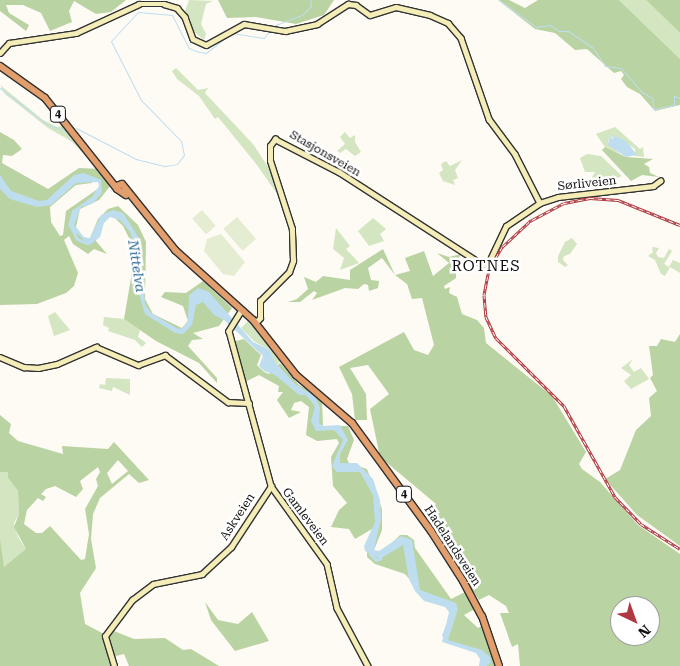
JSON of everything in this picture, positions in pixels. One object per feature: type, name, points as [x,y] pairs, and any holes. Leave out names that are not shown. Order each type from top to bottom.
[{"type":"highway","name":"Hadelandsveien","points":[[0,67],[24,82],[49,104],[148,220],[187,262],[227,297],[239,314],[255,323],[299,378],[352,422],[431,531],[479,610],[500,666]]},
{"type":"street","points":[[0,53],[9,43],[76,33],[139,4],[164,4],[177,8],[185,17],[193,39],[204,45],[215,42],[238,25],[253,23],[290,31],[317,24],[348,4],[372,15],[400,8],[435,16],[451,26],[463,41],[490,120],[514,152],[540,203]]},
{"type":"street","name":"Stasjonsveien","points":[[255,323],[260,316],[260,301],[289,272],[293,261],[292,229],[270,161],[270,144],[276,139],[339,172],[487,266]]},
{"type":"street","name":"Sørliveien","points":[[487,266],[506,226],[540,203],[558,197],[653,186],[660,181]]},
{"type":"street","points":[[487,266],[506,263]]},
{"type":"street","name":"Gamleveien","points":[[239,314],[229,329],[271,486],[327,564],[337,608],[368,666]]},
{"type":"street","points":[[0,357],[24,367],[38,368],[57,364],[93,348],[103,348],[138,365],[165,354],[228,402],[249,403]]},
{"type":"street","name":"Askveien","points":[[114,666],[104,636],[132,600],[153,584],[202,574],[232,547],[255,506],[271,486]]},
{"type":"green space","points":[[0,0],[126,0],[111,12],[96,14],[74,1],[69,11],[72,22],[50,31],[41,13],[23,5],[6,5],[9,13],[29,25],[26,31],[0,11]]},
{"type":"green space","points":[[189,0],[213,1],[206,4],[201,24],[206,34],[204,40],[191,29],[191,21],[185,11]]},
{"type":"green space","points":[[218,0],[334,0],[324,15],[296,24],[256,17],[227,18]]},
{"type":"green space","points":[[498,0],[509,0],[525,8],[538,0],[619,0],[680,59],[680,105],[655,111],[640,94],[627,87],[621,79],[624,75],[621,71],[614,73],[587,49],[575,50],[555,33],[535,29]]},
{"type":"green space","points":[[619,0],[646,0],[680,33],[680,59]]},
{"type":"green space","points":[[646,0],[680,0],[680,33]]},
{"type":"green space","points":[[176,68],[198,90],[208,88],[205,93],[253,144],[268,167],[282,201],[257,165],[218,117],[215,119],[199,96],[177,79],[172,71]]},
{"type":"green space","points":[[0,85],[43,120],[57,127],[62,126],[61,122],[88,153],[85,155],[71,141],[48,128],[5,94]]},
{"type":"green space","points":[[615,127],[640,149],[643,147],[644,157],[635,156],[635,149],[616,136],[614,139],[610,135],[608,142],[620,154],[605,147],[596,134]]},
{"type":"green space","points":[[0,132],[14,140],[22,149],[12,156],[3,155],[2,163],[48,189],[79,168],[100,169],[111,185],[99,200],[80,209],[76,227],[84,238],[90,238],[98,219],[108,209],[118,206],[138,225],[146,242],[145,299],[153,314],[182,328],[188,321],[183,306],[161,297],[165,292],[186,293],[203,281],[232,308],[219,326],[193,333],[203,339],[192,340],[188,346],[217,378],[217,383],[199,363],[156,341],[124,319],[131,278],[131,242],[123,226],[111,214],[103,219],[96,241],[107,254],[94,249],[88,254],[73,244],[69,236],[64,240],[78,273],[74,286],[66,293],[37,304],[0,305]],"holes":[[[93,177],[99,181],[99,188],[66,211],[63,235],[60,236],[51,222],[50,207],[76,185],[92,183]]]},
{"type":"green space","points":[[345,132],[350,138],[355,135],[355,142],[361,152],[355,156],[346,149],[340,153],[337,151],[345,144],[340,137]]},
{"type":"green space","points":[[605,147],[626,157],[653,159],[644,164],[649,167],[650,173],[659,177],[642,175],[631,181],[602,150]]},
{"type":"green space","points":[[587,154],[601,156],[622,176],[600,186],[592,177],[595,172],[585,172],[580,158]]},
{"type":"green space","points":[[462,160],[455,170],[458,178],[453,180],[455,185],[443,181],[439,173],[443,170],[441,164],[446,161],[450,166]]},
{"type":"green space","points":[[202,210],[216,226],[206,234],[192,219]]},
{"type":"green space","points":[[237,217],[256,239],[242,251],[223,229]]},
{"type":"green space","points":[[373,218],[386,229],[380,234],[384,241],[369,246],[358,231]]},
{"type":"green space","points":[[336,228],[350,246],[346,249],[359,263],[340,270],[344,258],[333,249]]},
{"type":"green space","points":[[221,234],[245,262],[234,276],[223,274],[204,251],[207,239]]},
{"type":"green space","points":[[572,238],[577,244],[570,254],[564,256],[563,260],[568,265],[565,267],[558,262],[558,256],[565,242]]},
{"type":"green space","points":[[652,247],[659,248],[656,253],[658,257],[664,258],[669,249],[672,251],[664,264],[669,267],[673,260],[680,263],[680,273],[670,267],[665,276],[661,274],[655,260],[648,256],[653,252]]},
{"type":"green space","points":[[383,249],[395,275],[382,258],[368,268],[371,280],[379,281],[378,288],[369,291],[368,285],[364,284],[358,289],[345,288],[312,300],[317,293],[314,291],[300,302],[288,302],[297,299],[308,289],[304,277],[316,282],[323,276],[350,280],[350,270]]},
{"type":"green space","points":[[424,251],[433,276],[449,263],[437,253],[449,257],[461,254],[456,263],[456,278],[444,286],[445,289],[450,287],[449,293],[457,297],[462,314],[477,320],[484,328],[486,343],[552,396],[586,452],[579,464],[582,469],[600,482],[638,525],[680,554],[680,666],[520,666],[518,644],[512,647],[500,613],[509,613],[506,606],[489,595],[479,600],[426,521],[436,504],[380,457],[370,409],[389,394],[368,365],[350,368],[366,394],[367,420],[355,420],[352,394],[339,367],[404,332],[414,350],[428,355],[434,345],[422,298],[412,299],[407,284],[395,275],[410,271],[405,258]]},
{"type":"green space","points":[[55,312],[70,330],[54,336],[48,316]]},
{"type":"green space","points":[[104,317],[124,319],[140,330],[138,337],[146,343],[142,347],[135,340],[108,331],[109,328],[103,325]]},
{"type":"green space","points":[[249,320],[281,360],[276,366],[270,350],[255,342],[241,328]]},
{"type":"green space","points":[[680,334],[680,546],[637,515],[605,479],[620,470],[636,430],[651,416],[649,398],[657,391],[650,378],[653,375],[649,346],[657,346],[661,339],[675,342]]},
{"type":"green space","points":[[244,339],[261,355],[257,365],[264,372],[269,374],[280,363],[299,385],[317,395],[322,401],[323,426],[348,426],[354,440],[347,459],[349,463],[367,469],[382,509],[382,530],[374,550],[377,553],[385,550],[400,535],[407,535],[414,540],[415,548],[451,599],[465,592],[475,609],[464,615],[478,628],[483,625],[487,643],[492,647],[498,666],[486,666],[483,654],[445,640],[455,611],[425,597],[405,574],[375,564],[367,557],[367,546],[372,529],[355,539],[349,529],[331,527],[339,510],[347,503],[333,486],[331,457],[339,443],[337,439],[317,441],[306,435],[309,407],[301,401],[294,403],[291,410],[301,412],[289,418],[277,400],[283,392],[278,392],[279,386],[259,375],[243,383],[232,342]]},
{"type":"green space","points":[[633,359],[629,365],[634,372],[641,368],[649,379],[631,389],[624,381],[631,375],[621,368]]},
{"type":"green space","points":[[106,378],[130,379],[130,395],[113,387],[112,391],[99,388],[100,384],[105,385]]},
{"type":"green space","points":[[0,415],[11,424],[9,433],[18,441],[63,454],[62,446],[108,449],[114,442],[149,480],[139,483],[129,474],[100,498],[93,514],[91,539],[96,568],[80,593],[85,624],[102,633],[112,666],[0,666],[0,539],[4,567],[26,549],[14,527],[19,514],[18,491],[8,478],[8,472],[0,472]],"holes":[[[118,460],[128,471],[112,484],[107,473]],[[98,467],[100,472],[96,479],[98,486],[85,509],[89,534],[85,559],[81,560],[50,526],[42,533],[36,533],[24,524],[27,510],[38,498],[43,501],[46,497],[41,494],[46,489],[55,486],[76,497],[83,489],[80,481]]]},
{"type":"green space","points":[[0,471],[8,472],[8,478],[18,491],[19,514],[14,523],[18,537],[26,549],[7,568],[2,564],[0,546]]},
{"type":"green space","points":[[205,602],[218,620],[238,624],[252,612],[269,641],[235,651],[211,620]]},
{"type":"green space","points":[[109,629],[134,639],[165,638],[183,650],[191,649],[219,666],[129,666],[124,654],[112,657],[106,640]]},
{"type":"water","points":[[610,134],[612,139],[616,136],[627,142],[637,155],[626,157],[608,145]]},
{"type":"water","points":[[84,173],[101,180],[102,193],[92,204],[81,207],[74,225],[84,237],[90,238],[101,215],[113,210],[123,213],[139,238],[145,304],[151,313],[178,329],[183,328],[188,320],[189,295],[198,288],[209,292],[253,342],[270,350],[275,362],[295,384],[315,396],[320,408],[319,423],[323,426],[340,425],[348,440],[340,454],[340,463],[357,463],[373,479],[380,500],[381,519],[374,550],[379,551],[401,536],[412,540],[420,590],[456,603],[458,609],[448,640],[482,650],[490,657],[491,662],[487,666],[479,666],[480,659],[476,653],[442,642],[449,612],[445,607],[424,601],[415,591],[409,579],[403,545],[380,559],[365,551],[364,546],[375,522],[373,495],[360,472],[337,472],[332,466],[343,440],[334,430],[316,431],[311,421],[315,407],[311,401],[305,395],[299,395],[275,375],[264,371],[259,366],[263,356],[224,320],[214,315],[203,302],[196,305],[192,325],[183,334],[175,333],[145,314],[138,290],[135,245],[130,232],[120,220],[110,217],[104,223],[100,237],[90,245],[68,226],[72,211],[92,197],[99,186],[98,182],[76,183],[51,205],[37,207],[10,199],[0,189],[0,175],[11,191],[39,201],[47,200],[74,175]]},
{"type":"waterway","points":[[273,26],[302,15],[311,6],[310,0]]},
{"type":"waterway","points":[[499,0],[536,27],[550,25],[559,31],[568,31],[593,48],[605,66],[621,68],[642,92],[652,98],[654,109],[674,105],[674,96],[680,98]]},
{"type":"waterway","points":[[76,128],[136,159],[165,166],[177,164],[184,155],[181,141],[141,100],[111,41],[138,12],[172,15],[189,48],[196,51],[206,53],[229,35]]},
{"type":"waterway","points":[[232,33],[264,38],[270,30]]},
{"type":"waterway","points":[[0,88],[48,125],[68,132]]},
{"type":"waterway","name":"Nittelva","points":[[71,227],[77,239],[87,243]]},
{"type":"waterway","name":"Nittelva","points":[[137,265],[138,279]]},
{"type":"waterway","points":[[370,554],[376,560],[381,558]]},
{"type":"waterway","points":[[443,635],[450,618]]},
{"type":"railway","points":[[680,225],[618,200],[590,198],[564,203],[529,222],[502,247],[489,269],[484,295],[486,317],[496,338],[564,406],[615,497],[641,524],[680,549]]},
{"type":"district","name":"ROTNES","points":[[486,267]]}]
